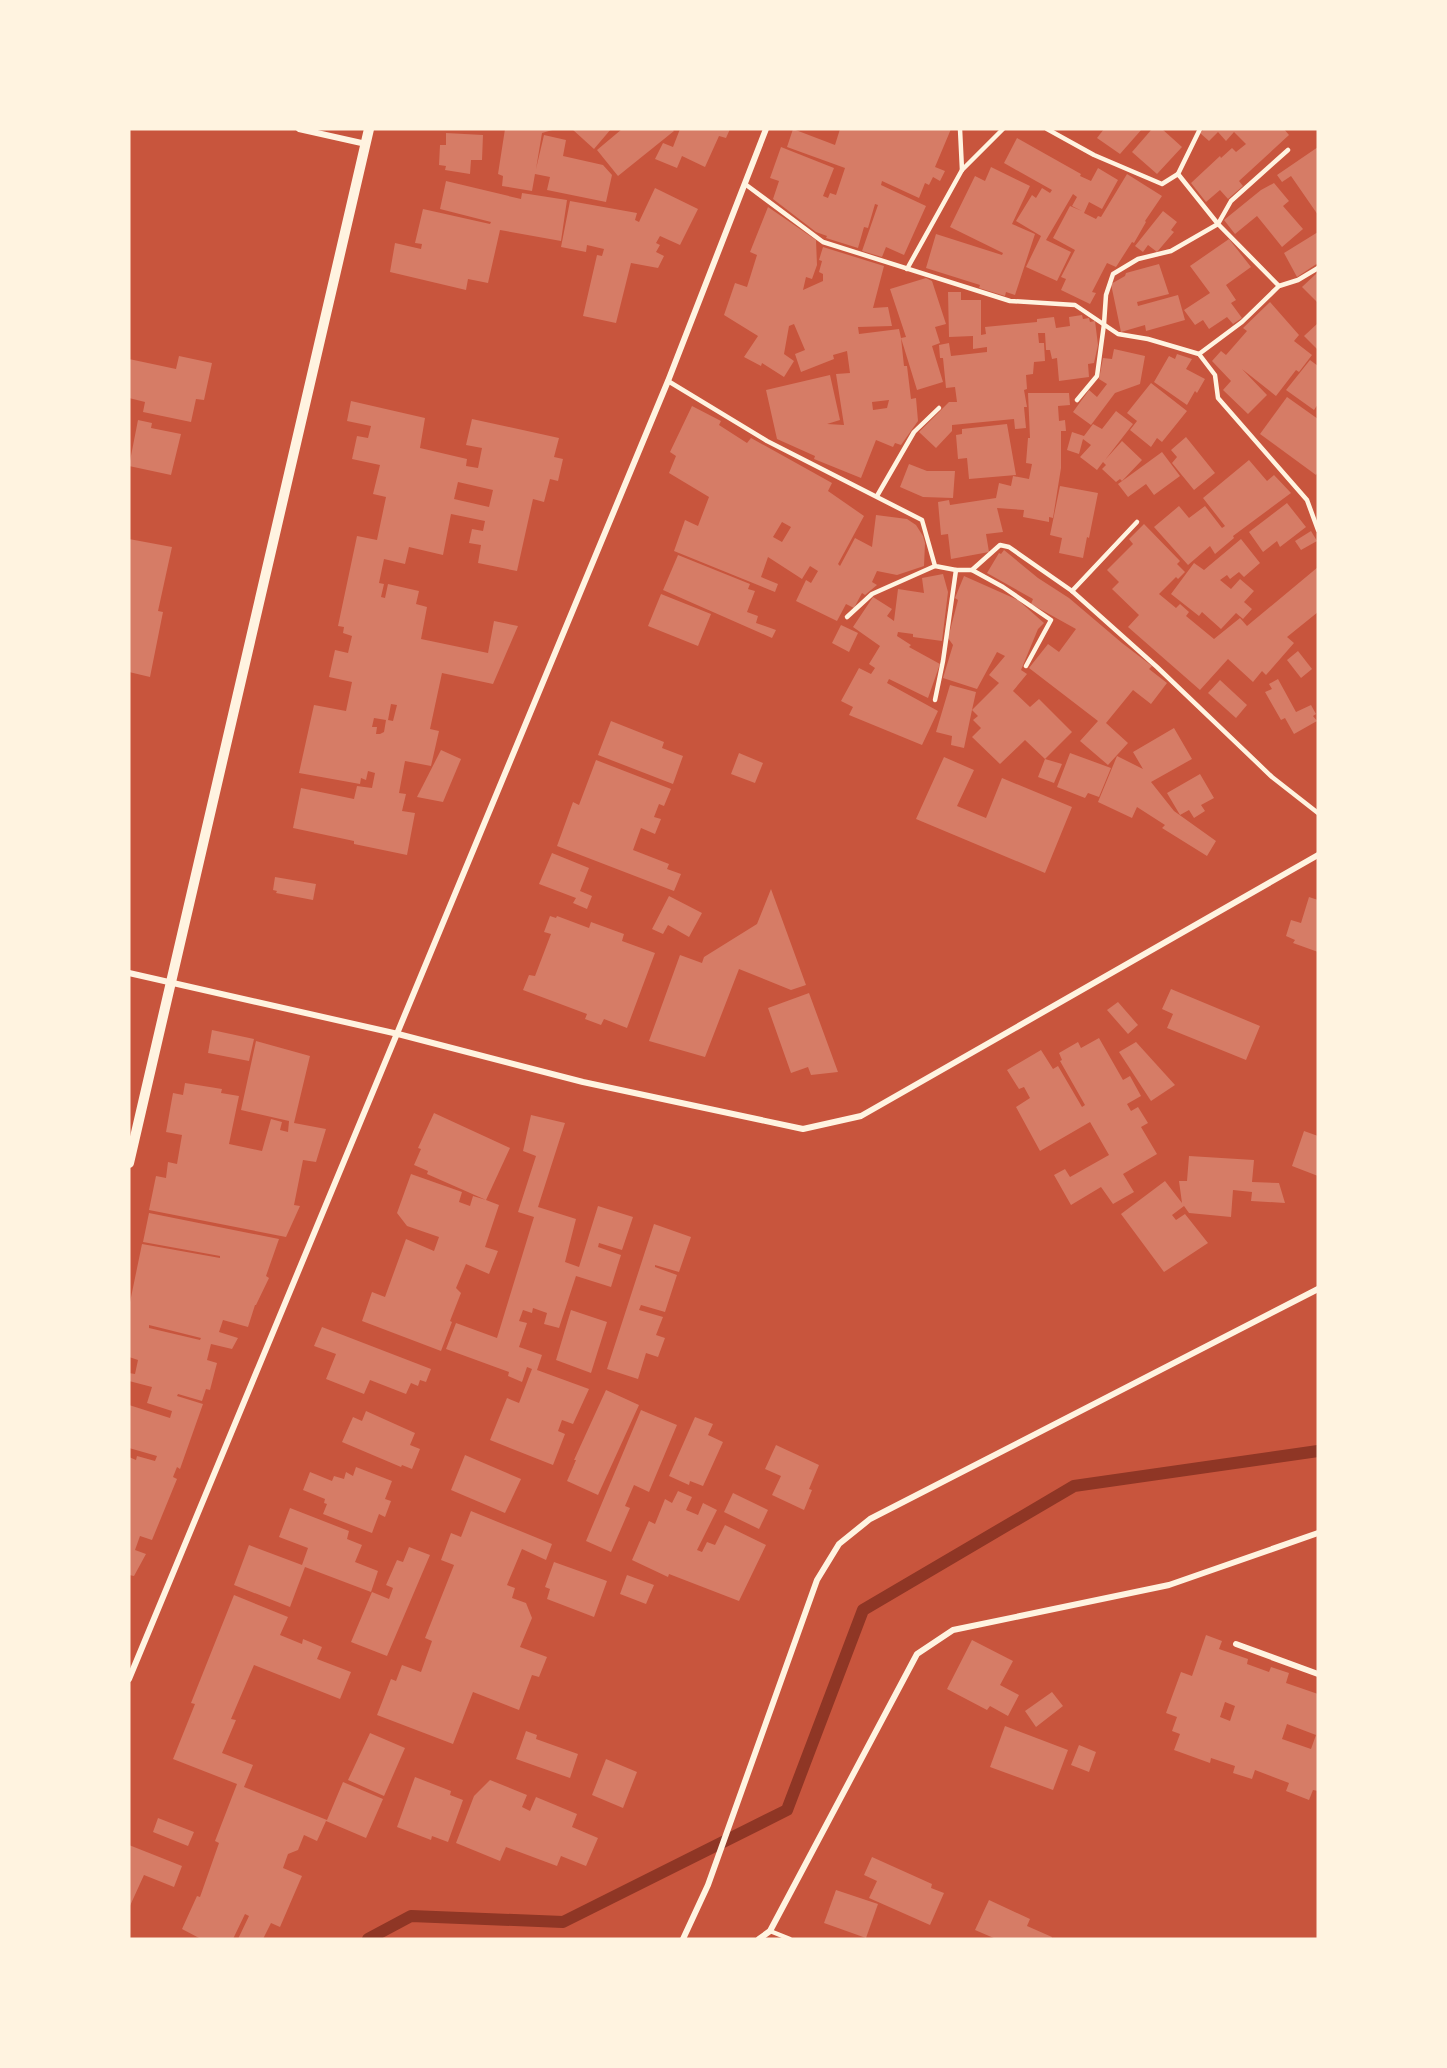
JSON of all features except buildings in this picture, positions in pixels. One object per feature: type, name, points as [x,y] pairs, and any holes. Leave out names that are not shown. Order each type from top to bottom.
[{"type":"street","points":[[299,129],[366,144]]},
{"type":"street","points":[[129,1163],[369,129]]},
{"type":"street","points":[[129,1679],[668,381],[766,129]]},
{"type":"street","points":[[129,973],[398,1034],[583,1082],[803,1129],[861,1116],[1318,855]]},
{"type":"street","points":[[682,1939],[708,1885],[818,1580],[839,1544],[870,1519],[1318,1290]]},
{"type":"street","points":[[759,1939],[770,1931],[917,1654],[953,1630],[1168,1584],[1318,1533]]},
{"type":"street","points":[[1236,1644],[1318,1674]]},
{"type":"lane","points":[[960,129],[962,170]]},
{"type":"lane","points":[[907,269],[962,170],[1003,129]]},
{"type":"lane","points":[[1047,129],[1094,155],[1162,184],[1178,174],[1200,129]]},
{"type":"lane","points":[[1077,400],[1097,376],[1106,295],[1113,274],[1138,259],[1171,251],[1218,224],[1231,201],[1288,150]]},
{"type":"lane","points":[[1178,174],[1218,224],[1279,286]]},
{"type":"lane","points":[[745,184],[822,242],[1010,301],[1075,305],[1118,334],[1148,339],[1199,354],[1215,375],[1218,398],[1307,500],[1318,530]]},
{"type":"lane","points":[[1199,354],[1242,322],[1279,286],[1298,280],[1318,268]]},
{"type":"lane","points":[[668,381],[767,441],[922,520],[935,566]]},
{"type":"lane","points":[[877,496],[914,432],[939,408]]},
{"type":"lane","points":[[1072,591],[1137,522]]},
{"type":"lane","points":[[972,570],[1000,545],[1009,547],[1072,591],[1157,667],[1272,777],[1318,813]]},
{"type":"lane","points":[[847,617],[872,594],[935,566],[972,570],[1003,587],[1051,620],[1026,666]]},
{"type":"lane","points":[[934,700],[943,661],[956,570]]},
{"type":"lane","points":[[1310,859],[1318,861]]},
{"type":"lane","points":[[770,1931],[790,1939]]},
{"type":"waterway","points":[[368,1939],[411,1916],[563,1922],[787,1810],[863,1610],[1074,1486],[1318,1451]]}]
